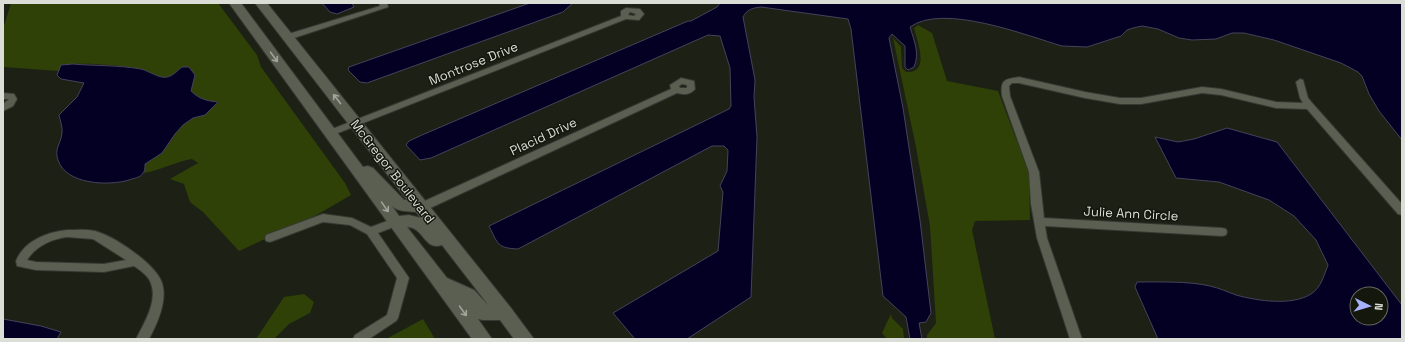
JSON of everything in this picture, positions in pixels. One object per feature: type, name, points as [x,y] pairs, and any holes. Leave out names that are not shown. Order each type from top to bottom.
[{"type":"main road","name":"McGregor Boulevard","points":[[235,3],[395,222],[484,339]]},
{"type":"main road","name":"McGregor Boulevard","points":[[261,3],[525,339]]},
{"type":"main road","points":[[245,17],[257,22],[273,37],[288,37]]},
{"type":"main road","points":[[356,167],[370,172],[400,205],[422,207]]},
{"type":"main road","points":[[395,222],[410,219],[422,225],[461,271],[474,276]]},
{"type":"main road","points":[[442,283],[468,295],[483,313],[505,313]]},
{"type":"street","points":[[288,37],[383,5]]},
{"type":"street","name":"Montrose Drive","points":[[330,133],[625,17]]},
{"type":"street","points":[[1076,339],[1042,238],[1034,172],[1006,96],[1005,85],[1009,81],[1019,80],[1085,95],[1120,100],[1141,101],[1202,90],[1221,92],[1276,105],[1310,106]]},
{"type":"street","points":[[1300,82],[1304,98],[1310,106],[1402,211]]},
{"type":"street","name":"Placid Drive","points":[[422,207],[676,90]]},
{"type":"street","points":[[3,96],[11,96],[13,99],[10,104],[3,108]]},
{"type":"street","points":[[270,238],[323,218],[352,222],[371,232],[403,278],[392,318],[359,339]]},
{"type":"street","points":[[371,232],[395,222]]},
{"type":"street","name":"Julie Ann Circle","points":[[1039,222],[1222,232]]},
{"type":"street","points":[[136,261],[104,268],[36,266],[21,263],[21,259],[27,252],[46,238],[59,233],[73,233],[100,237],[136,261],[153,276],[157,286],[157,299],[153,316],[142,339]]},
{"type":"green space","points":[[11,3],[218,3],[257,55],[261,67],[345,183],[351,195],[313,217],[239,251],[203,212],[190,202],[184,184],[170,179],[198,163],[192,159],[144,173],[145,164],[162,153],[183,125],[193,118],[205,114],[218,103],[200,98],[191,91],[195,75],[182,67],[175,73],[164,77],[141,69],[101,64],[61,65],[59,71],[3,67],[3,29]]},
{"type":"green space","points":[[918,25],[932,33],[947,81],[998,91],[1029,173],[1030,220],[975,221],[972,230],[995,339],[927,339],[927,335],[936,323],[930,226],[916,147],[893,38],[901,47],[902,68],[906,72],[914,71],[918,68],[920,62],[919,48],[914,28]]},
{"type":"green space","points":[[304,294],[314,302],[310,313],[289,324],[274,339],[256,339],[284,297]]},
{"type":"green space","points":[[891,314],[892,318],[903,329],[904,339],[887,339],[882,333]]},
{"type":"green space","points":[[423,319],[435,339],[386,339]]},
{"type":"water","points":[[322,3],[352,3],[354,7],[337,14],[330,12]]},
{"type":"water","points":[[530,3],[573,3],[563,12],[367,83],[360,82],[348,70],[349,67]]},
{"type":"water","points":[[720,3],[1402,3],[1402,140],[1379,111],[1369,94],[1362,76],[1358,72],[1341,63],[1274,40],[1244,33],[1232,33],[1216,39],[1192,40],[1179,38],[1158,29],[1142,26],[1127,30],[1121,36],[1087,47],[1062,46],[984,23],[942,18],[924,20],[910,27],[916,47],[916,62],[914,67],[908,70],[905,67],[905,46],[892,34],[889,38],[903,108],[920,220],[931,313],[926,322],[919,323],[922,339],[910,339],[906,317],[883,296],[851,29],[848,19],[761,7],[753,8],[746,12],[743,17],[755,80],[754,97],[757,137],[751,297],[687,339],[635,339],[613,313],[718,251],[723,192],[720,186],[727,171],[728,150],[724,146],[712,146],[518,249],[506,248],[499,244],[489,226],[729,109],[731,106],[730,68],[720,36],[708,35],[431,158],[420,160],[406,145],[409,141],[422,135],[691,21],[717,7]]},
{"type":"water","points":[[73,64],[141,69],[164,77],[175,73],[182,67],[189,67],[195,75],[191,91],[203,99],[218,102],[205,115],[193,118],[183,125],[162,153],[145,164],[145,169],[142,175],[137,178],[121,182],[89,182],[70,175],[63,168],[57,156],[57,149],[62,131],[59,115],[77,97],[84,83],[61,79],[57,75],[61,65]]},
{"type":"water","points":[[1227,128],[1277,142],[1387,286],[1349,286],[1349,326],[1389,326],[1389,288],[1402,305],[1402,339],[1158,339],[1135,287],[1137,282],[1202,284],[1245,297],[1285,301],[1303,298],[1311,294],[1322,281],[1328,265],[1316,240],[1294,216],[1269,200],[1219,182],[1176,178],[1155,137],[1178,142],[1194,139]]},
{"type":"water","points":[[3,319],[41,326],[61,332],[57,339],[3,339]]}]
